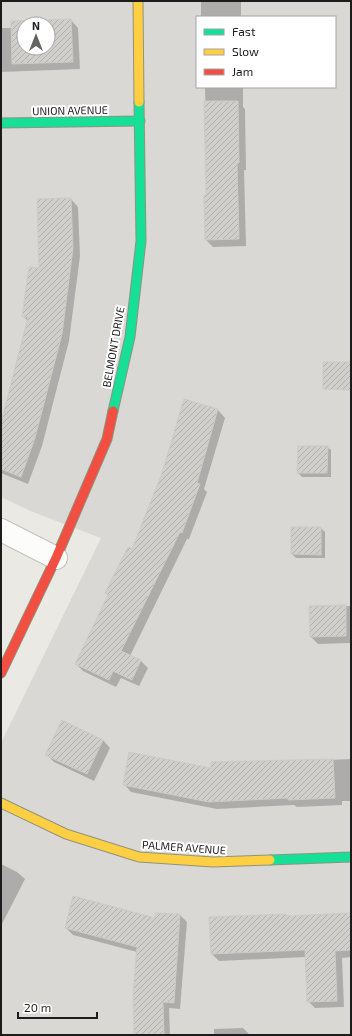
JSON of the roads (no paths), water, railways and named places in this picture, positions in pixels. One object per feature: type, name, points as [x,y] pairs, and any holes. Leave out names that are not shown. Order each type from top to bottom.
[{"type":"street","name":"BELMONT DRIVE","points":[[1,673],[56,558],[107,439],[130,337],[141,241],[138,1]]},
{"type":"street","name":"UNION AVENUE","points":[[1,123],[140,121]]},
{"type":"street","points":[[1,530],[56,558]]},
{"type":"street","name":"PALMER AVENUE","points":[[1,803],[66,834],[139,857],[213,862],[351,857]]}]
